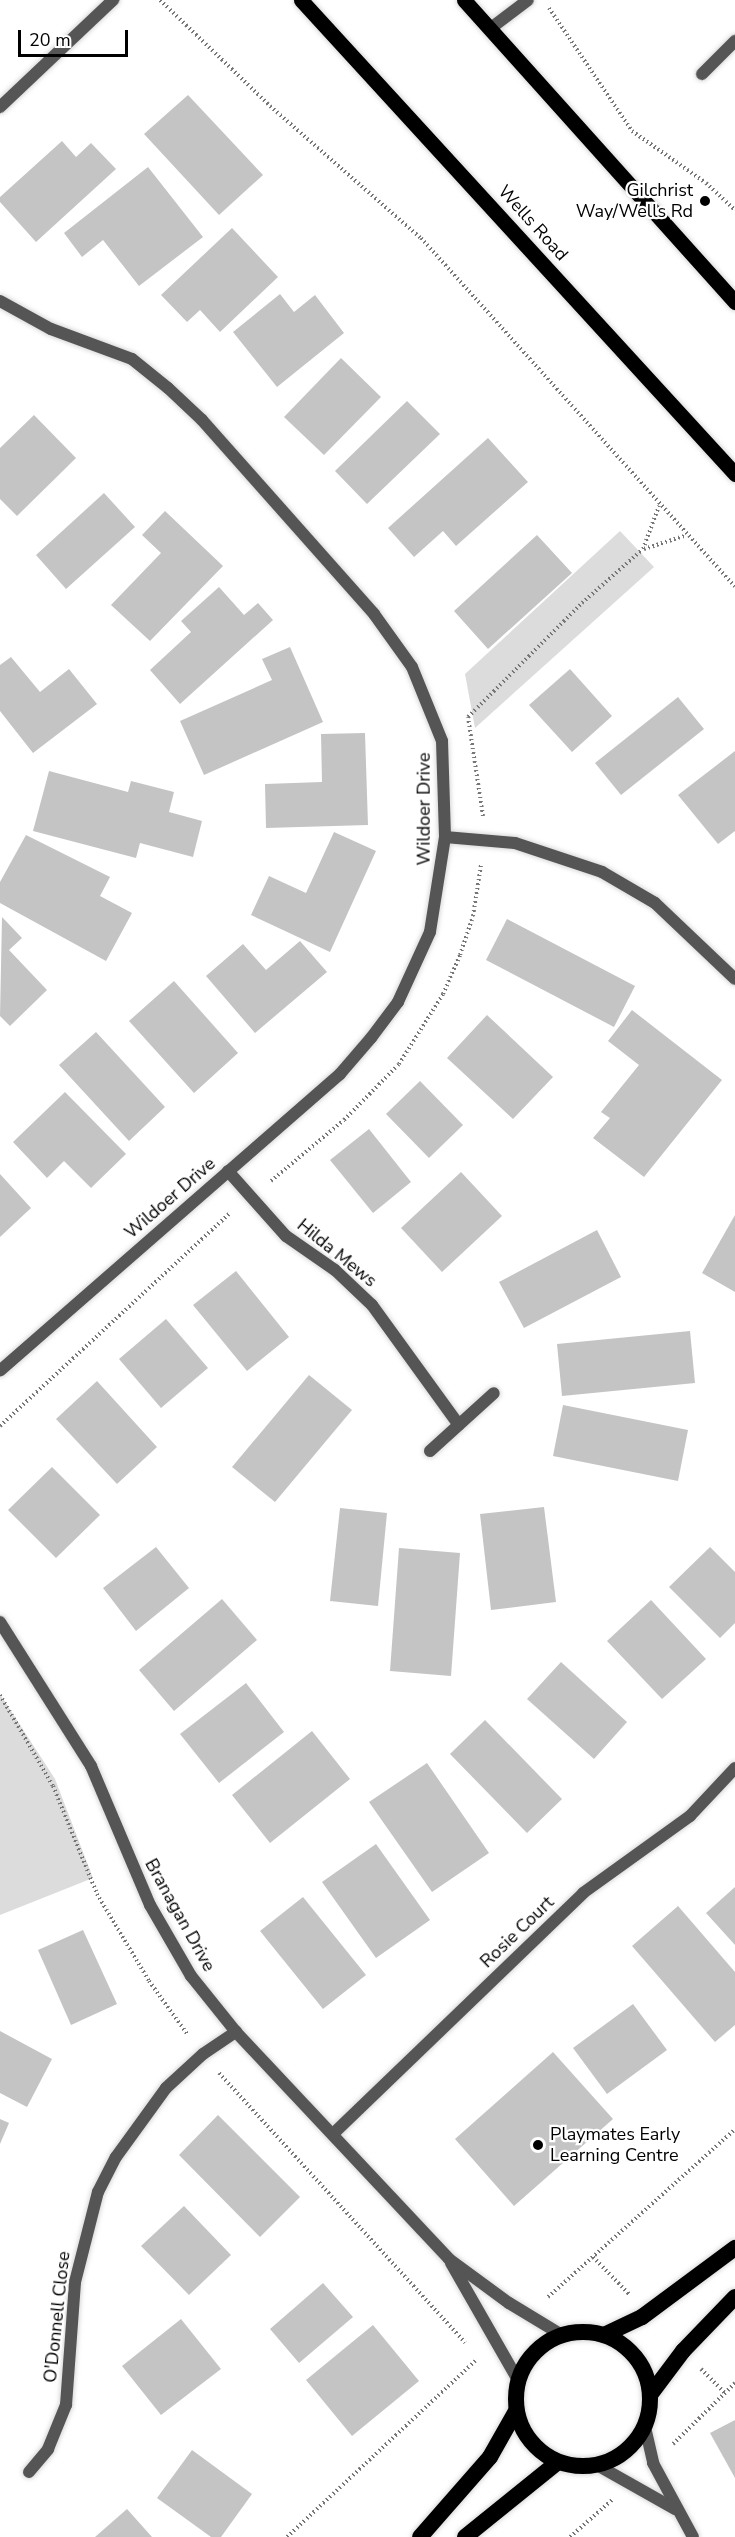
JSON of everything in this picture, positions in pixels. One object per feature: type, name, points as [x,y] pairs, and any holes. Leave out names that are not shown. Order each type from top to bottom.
[{"type":"highway","points":[[420,2537],[490,2457],[516,2411],[518,2380],[535,2352],[562,2335],[604,2335],[648,2313],[735,2247]]},
{"type":"highway","points":[[516,2411],[530,2442],[558,2462],[597,2465],[617,2457],[645,2427],[650,2395],[683,2351],[735,2297]]},
{"type":"highway","points":[[604,2335],[622,2344],[637,2358],[650,2395]]},
{"type":"highway","points":[[465,2537],[558,2462]]},
{"type":"main road","name":"Wells Road","points":[[301,0],[735,474]]},
{"type":"main road","points":[[464,0],[735,302]]},
{"type":"street","points":[[0,107],[113,0]]},
{"type":"street","points":[[491,28],[528,0]]},
{"type":"street","points":[[702,74],[735,41]]},
{"type":"street","name":"Wildoer Drive","points":[[0,301],[51,329],[132,359],[168,388],[202,420],[374,614],[412,667],[442,741],[446,837],[430,932],[398,1002],[340,1074],[0,1371]]},
{"type":"street","points":[[446,837],[515,843],[602,872],[662,909],[735,979]]},
{"type":"street","name":"Hilda Mews","points":[[228,1171],[286,1236],[354,1285],[459,1425]]},
{"type":"street","points":[[430,1451],[494,1393]]},
{"type":"street","name":"Branagan Drive","points":[[2,1627],[48,1693],[91,1766],[150,1905],[185,1966],[236,2032],[449,2259],[518,2309],[562,2335]]},
{"type":"street","name":"Rosie Court","points":[[333,2134],[583,1893],[690,1816],[735,1768]]},
{"type":"street","name":"O'Donnell Close","points":[[29,2472],[48,2449],[66,2405],[75,2282],[99,2192],[116,2157],[166,2088],[203,2054],[236,2032]]},
{"type":"street","name":"Branagan Drive","points":[[449,2259],[518,2380]]},
{"type":"street","points":[[645,2427],[653,2463],[675,2509],[693,2537]]},
{"type":"street","points":[[597,2465],[675,2509]]},
{"type":"path","points":[[160,0],[270,106],[421,238],[659,506],[735,587]]},
{"type":"path","points":[[543,0],[632,131],[706,183],[735,210]]},
{"type":"path","points":[[643,549],[659,506]]},
{"type":"path","points":[[483,818],[468,717],[582,603],[643,549],[687,535]]},
{"type":"path","points":[[0,1426],[230,1216],[231,1210]]},
{"type":"path","points":[[0,1696],[53,1786],[97,1894],[149,1981],[188,2034]]},
{"type":"path","points":[[217,2071],[480,2357]]},
{"type":"path","points":[[593,2257],[648,2313]]},
{"type":"path","points":[[683,2351],[726,2394]]},
{"type":"shaded area","points":[[620,531],[654,567],[475,728],[465,674]]},
{"type":"shaded area","points":[[0,1694],[55,1779],[93,1878],[0,1915]]},
{"type":"building","points":[[188,95],[263,175],[219,215],[144,134]]},
{"type":"building","points":[[62,141],[76,157],[91,143],[116,169],[36,242],[0,202],[0,197]]},
{"type":"building","points":[[148,167],[203,237],[139,286],[103,240],[82,257],[64,233]]},
{"type":"building","points":[[232,228],[278,277],[220,332],[200,310],[187,322],[161,295]]},
{"type":"building","points":[[280,294],[294,312],[315,295],[344,333],[277,387],[233,332]]},
{"type":"building","points":[[341,358],[381,397],[324,455],[284,417]]},
{"type":"building","points":[[407,401],[440,434],[367,504],[335,471]]},
{"type":"building","points":[[34,415],[76,458],[17,516],[0,499],[0,448]]},
{"type":"building","points":[[488,438],[528,482],[456,546],[443,531],[414,557],[388,528]]},
{"type":"building","points":[[104,493],[135,527],[66,589],[36,555]]},
{"type":"building","points":[[165,511],[223,566],[150,641],[111,605],[161,553],[142,535]]},
{"type":"building","points":[[537,535],[572,573],[488,649],[454,611]]},
{"type":"building","points":[[219,587],[244,615],[258,603],[273,620],[180,704],[150,670],[191,632],[181,621]]},
{"type":"building","points":[[290,647],[323,722],[204,775],[180,721],[272,680],[262,659]]},
{"type":"building","points":[[11,657],[40,692],[69,669],[97,704],[33,753],[0,711],[0,665]]},
{"type":"building","points":[[570,669],[612,716],[572,752],[529,705]]},
{"type":"building","points":[[678,697],[704,729],[621,795],[595,763]]},
{"type":"building","points":[[365,733],[368,825],[266,828],[265,784],[322,782],[321,734]]},
{"type":"building","points":[[735,751],[735,831],[718,844],[678,795]]},
{"type":"building","points":[[49,771],[128,792],[131,781],[174,792],[169,812],[202,821],[193,857],[140,843],[136,858],[33,831]]},
{"type":"building","points":[[334,832],[376,851],[330,952],[251,915],[269,876],[306,893]]},
{"type":"building","points":[[26,835],[110,877],[100,896],[132,913],[106,961],[0,903],[0,882]]},
{"type":"building","points":[[2,917],[22,938],[9,950],[47,990],[10,1026],[0,1016]]},
{"type":"building","points":[[507,919],[635,986],[614,1027],[486,960]]},
{"type":"building","points":[[300,941],[327,972],[255,1033],[206,976],[243,944],[266,970]]},
{"type":"building","points":[[174,981],[238,1053],[194,1093],[129,1021]]},
{"type":"building","points":[[632,1010],[722,1080],[644,1177],[593,1138],[610,1118],[601,1112],[639,1065],[608,1041]]},
{"type":"building","points":[[487,1015],[553,1077],[513,1119],[447,1058]]},
{"type":"building","points":[[96,1032],[165,1107],[129,1141],[59,1065]]},
{"type":"building","points":[[420,1081],[463,1125],[429,1158],[386,1114]]},
{"type":"building","points":[[65,1092],[126,1154],[91,1188],[64,1161],[47,1178],[13,1142]]},
{"type":"building","points":[[369,1129],[411,1182],[373,1213],[330,1160]]},
{"type":"building","points":[[461,1172],[502,1216],[442,1272],[401,1228]]},
{"type":"building","points":[[0,1174],[31,1208],[0,1237]]},
{"type":"building","points":[[735,1215],[735,1292],[702,1273]]},
{"type":"building","points":[[597,1230],[621,1277],[524,1328],[499,1282]]},
{"type":"building","points":[[236,1271],[289,1337],[247,1371],[193,1305]]},
{"type":"building","points":[[166,1319],[208,1368],[161,1408],[119,1359]]},
{"type":"building","points":[[690,1331],[695,1383],[562,1396],[557,1344]]},
{"type":"building","points":[[309,1375],[352,1410],[275,1502],[232,1467]]},
{"type":"building","points":[[97,1381],[157,1447],[117,1484],[56,1419]]},
{"type":"building","points":[[563,1405],[688,1430],[678,1481],[553,1456]]},
{"type":"building","points":[[52,1467],[100,1515],[56,1558],[8,1510]]},
{"type":"building","points":[[544,1507],[556,1602],[491,1610],[480,1514]]},
{"type":"building","points":[[340,1508],[387,1513],[378,1606],[330,1601]]},
{"type":"building","points":[[156,1547],[189,1588],[136,1631],[103,1588]]},
{"type":"building","points":[[710,1547],[735,1572],[735,1623],[720,1638],[669,1587]]},
{"type":"building","points":[[399,1548],[460,1553],[451,1676],[390,1671]]},
{"type":"building","points":[[222,1599],[257,1640],[174,1711],[139,1670]]},
{"type":"building","points":[[651,1600],[706,1659],[662,1699],[607,1641]]},
{"type":"building","points":[[561,1662],[627,1722],[594,1759],[527,1699]]},
{"type":"building","points":[[246,1683],[284,1732],[219,1783],[180,1734]]},
{"type":"building","points":[[485,1720],[562,1799],[527,1833],[450,1754]]},
{"type":"building","points":[[312,1731],[350,1779],[270,1843],[232,1795]]},
{"type":"building","points":[[427,1763],[489,1853],[432,1892],[369,1802]]},
{"type":"building","points":[[376,1844],[430,1920],[376,1958],[322,1882]]},
{"type":"building","points":[[735,1887],[735,1945],[706,1913]]},
{"type":"building","points":[[303,1897],[366,1975],[323,2009],[260,1931]]},
{"type":"building","points":[[678,1906],[735,1972],[735,2025],[715,2042],[632,1946]]},
{"type":"building","points":[[83,1930],[117,2004],[71,2025],[38,1950]]},
{"type":"building","points":[[633,2004],[667,2050],[607,2094],[573,2048]]},
{"type":"building","points":[[0,2031],[52,2059],[27,2107],[0,2093]]},
{"type":"building","points":[[553,2052],[613,2119],[514,2206],[455,2139]]},
{"type":"building","points":[[218,2115],[300,2197],[260,2237],[179,2155]]},
{"type":"building","points":[[0,2119],[9,2123],[0,2144]]},
{"type":"building","points":[[184,2206],[231,2255],[189,2295],[141,2246]]},
{"type":"building","points":[[323,2283],[353,2317],[299,2363],[270,2329]]},
{"type":"building","points":[[181,2319],[221,2369],[161,2415],[122,2366]]},
{"type":"building","points":[[373,2325],[419,2381],[352,2436],[306,2380]]},
{"type":"building","points":[[735,2420],[735,2478],[710,2433]]},
{"type":"building","points":[[192,2450],[252,2494],[221,2537],[211,2537],[157,2498]]},
{"type":"building","points":[[127,2509],[152,2537],[95,2537]]},
{"type":"place","name":"Gilchrist Way/Wells Rd","points":[[705,201]]},
{"type":"place","name":"Playmates Early Learning Centre","points":[[538,2145]]}]
